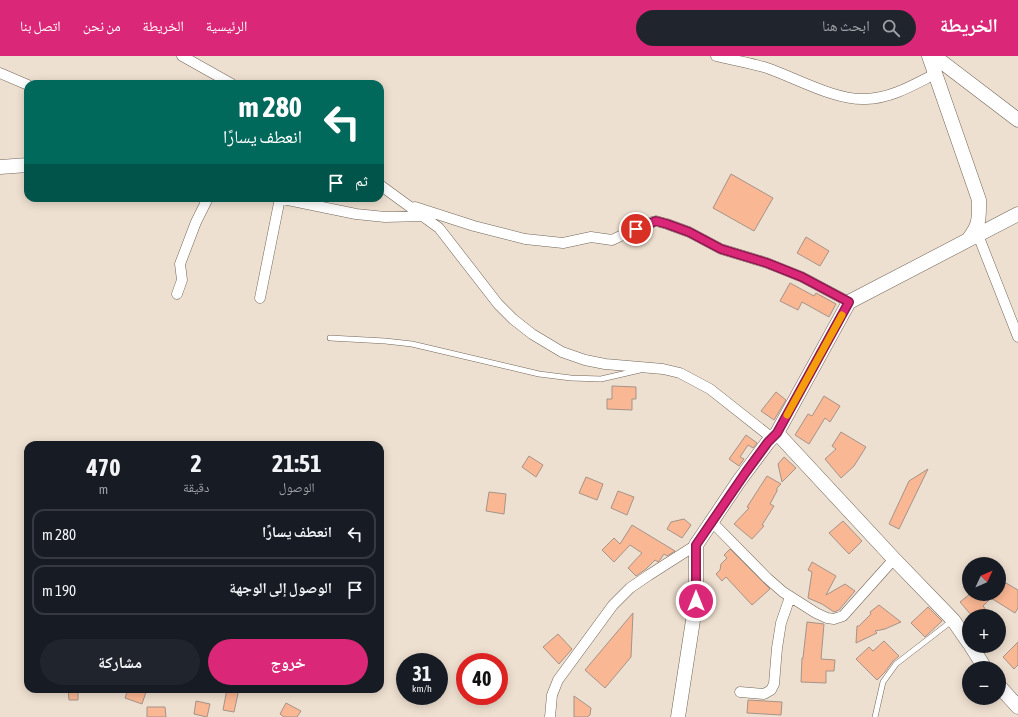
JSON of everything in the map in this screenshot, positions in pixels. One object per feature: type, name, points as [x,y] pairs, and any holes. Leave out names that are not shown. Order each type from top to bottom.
[{"type":"street","points":[[182,56],[225,80]]},
{"type":"street","points":[[716,56],[766,68],[840,96],[865,100],[884,97],[900,92],[935,74]]},
{"type":"street","points":[[929,56],[979,200],[977,228],[972,238]]},
{"type":"street","points":[[934,56],[1018,120]]},
{"type":"street","points":[[0,73],[24,83]]},
{"type":"street","points":[[0,166],[24,165]]},
{"type":"street","points":[[384,188],[438,228],[498,304],[513,319],[532,334],[562,352],[585,360],[605,364],[651,368],[680,373],[710,389],[774,436],[954,620],[962,632]]},
{"type":"street","points":[[177,294],[182,280],[180,264],[196,222],[206,202]]},
{"type":"street","points":[[260,298],[278,202]]},
{"type":"street","points":[[298,202],[356,214],[384,217],[423,216]]},
{"type":"street","points":[[407,204],[474,226],[525,239],[563,243],[591,237],[612,240],[648,223],[656,221],[689,232],[721,249],[767,263],[802,277],[849,302]]},
{"type":"street","points":[[550,717],[552,696],[558,680],[613,605],[630,588],[649,574],[696,545],[774,436],[849,302],[1018,214]]},
{"type":"street","points":[[972,238],[1018,337]]},
{"type":"street","points":[[712,521],[767,578],[790,597],[827,618],[834,619],[843,616],[894,559]]},
{"type":"street","points":[[678,717],[696,601],[696,545]]},
{"type":"street","points":[[740,692],[764,694],[771,690],[774,684],[781,623],[790,597]]},
{"type":"street","points":[[1006,694],[1018,707]]},
{"type":"lane","points":[[330,338],[412,344],[538,374],[571,378],[601,379],[651,368]]},
{"type":"lane","points":[[876,717],[883,682],[896,664],[954,620]]},
{"type":"building","points":[[731,174],[773,198],[754,231],[713,208]]},
{"type":"building","points":[[806,237],[829,251],[820,266],[797,253]]},
{"type":"building","points":[[790,283],[814,296],[816,293],[836,304],[829,317],[802,302],[798,310],[780,301]]},
{"type":"building","points":[[612,386],[636,387],[636,399],[632,399],[632,410],[607,409],[607,399],[612,399]]},
{"type":"building","points":[[776,392],[786,400],[774,420],[761,411]]},
{"type":"building","points":[[824,396],[840,406],[830,422],[825,418],[809,444],[795,435],[808,414],[812,416]]},
{"type":"building","points":[[841,432],[866,447],[854,466],[841,478],[825,459],[836,449],[832,446]]},
{"type":"building","points":[[746,435],[757,443],[753,448],[748,445],[740,457],[744,459],[739,466],[729,459]]},
{"type":"building","points":[[529,456],[543,465],[536,477],[522,467]]},
{"type":"building","points":[[784,457],[796,468],[782,482],[778,464]]},
{"type":"building","points":[[928,469],[899,529],[889,524],[909,481]]},
{"type":"building","points":[[767,476],[781,484],[777,488],[777,491],[770,504],[774,506],[762,525],[764,526],[752,539],[734,524],[749,508],[747,507]]},
{"type":"building","points":[[586,477],[603,484],[597,500],[579,493]]},
{"type":"building","points":[[618,491],[634,497],[627,515],[611,508]]},
{"type":"building","points":[[489,492],[506,494],[504,514],[486,511]]},
{"type":"building","points":[[684,519],[691,525],[682,538],[667,529],[671,522]]},
{"type":"building","points":[[843,521],[862,541],[849,554],[829,533]]},
{"type":"building","points":[[632,525],[675,551],[667,556],[664,554],[658,562],[655,560],[636,576],[628,568],[642,553],[630,545],[614,562],[602,550],[614,538],[620,544]]},
{"type":"building","points":[[730,549],[770,589],[752,605],[726,577],[722,581],[716,574],[720,570],[721,564],[727,558],[724,555]]},
{"type":"building","points":[[812,562],[836,576],[826,595],[845,584],[855,591],[839,610],[834,612],[822,604],[808,598],[812,572],[808,570]]},
{"type":"building","points":[[1006,583],[1018,590],[1018,608],[1015,613],[996,601],[1006,601]]},
{"type":"building","points":[[962,600],[988,601],[983,606],[986,609],[966,609],[960,602]]},
{"type":"building","points":[[879,605],[901,622],[885,629],[875,631],[877,633],[856,643],[857,626],[859,626],[871,614],[870,612]]},
{"type":"building","points":[[928,607],[942,621],[925,637],[911,623]]},
{"type":"building","points":[[633,613],[631,657],[605,688],[585,670]]},
{"type":"building","points":[[807,622],[824,624],[821,659],[835,660],[834,671],[826,671],[826,683],[801,682],[802,658]]},
{"type":"building","points":[[558,634],[572,649],[559,664],[543,647]]},
{"type":"building","points":[[884,641],[899,656],[877,680],[856,659],[869,647],[873,651]]},
{"type":"building","points":[[1018,642],[1018,665],[1014,669],[1003,657]]},
{"type":"building","points":[[68,693],[78,693],[78,700],[69,700]]},
{"type":"building","points":[[127,693],[146,693],[142,704],[125,698]]},
{"type":"building","points":[[226,693],[238,693],[234,712],[223,710]]},
{"type":"building","points":[[574,696],[591,708],[590,715],[587,717],[574,717]]},
{"type":"building","points":[[748,700],[782,702],[781,715],[747,713]]},
{"type":"building","points":[[196,701],[210,704],[207,717],[194,714]]},
{"type":"building","points":[[286,703],[301,711],[297,717],[284,717],[280,714]]},
{"type":"building","points":[[147,707],[165,707],[166,717],[147,717]]},
{"type":"slow traffic","points":[[787,415],[842,315]]},
{"type":"route","points":[[636,229],[656,221],[667,224],[689,232],[721,249],[767,263],[802,277],[849,302],[777,433],[768,442],[746,472],[696,545],[696,601]]}]
